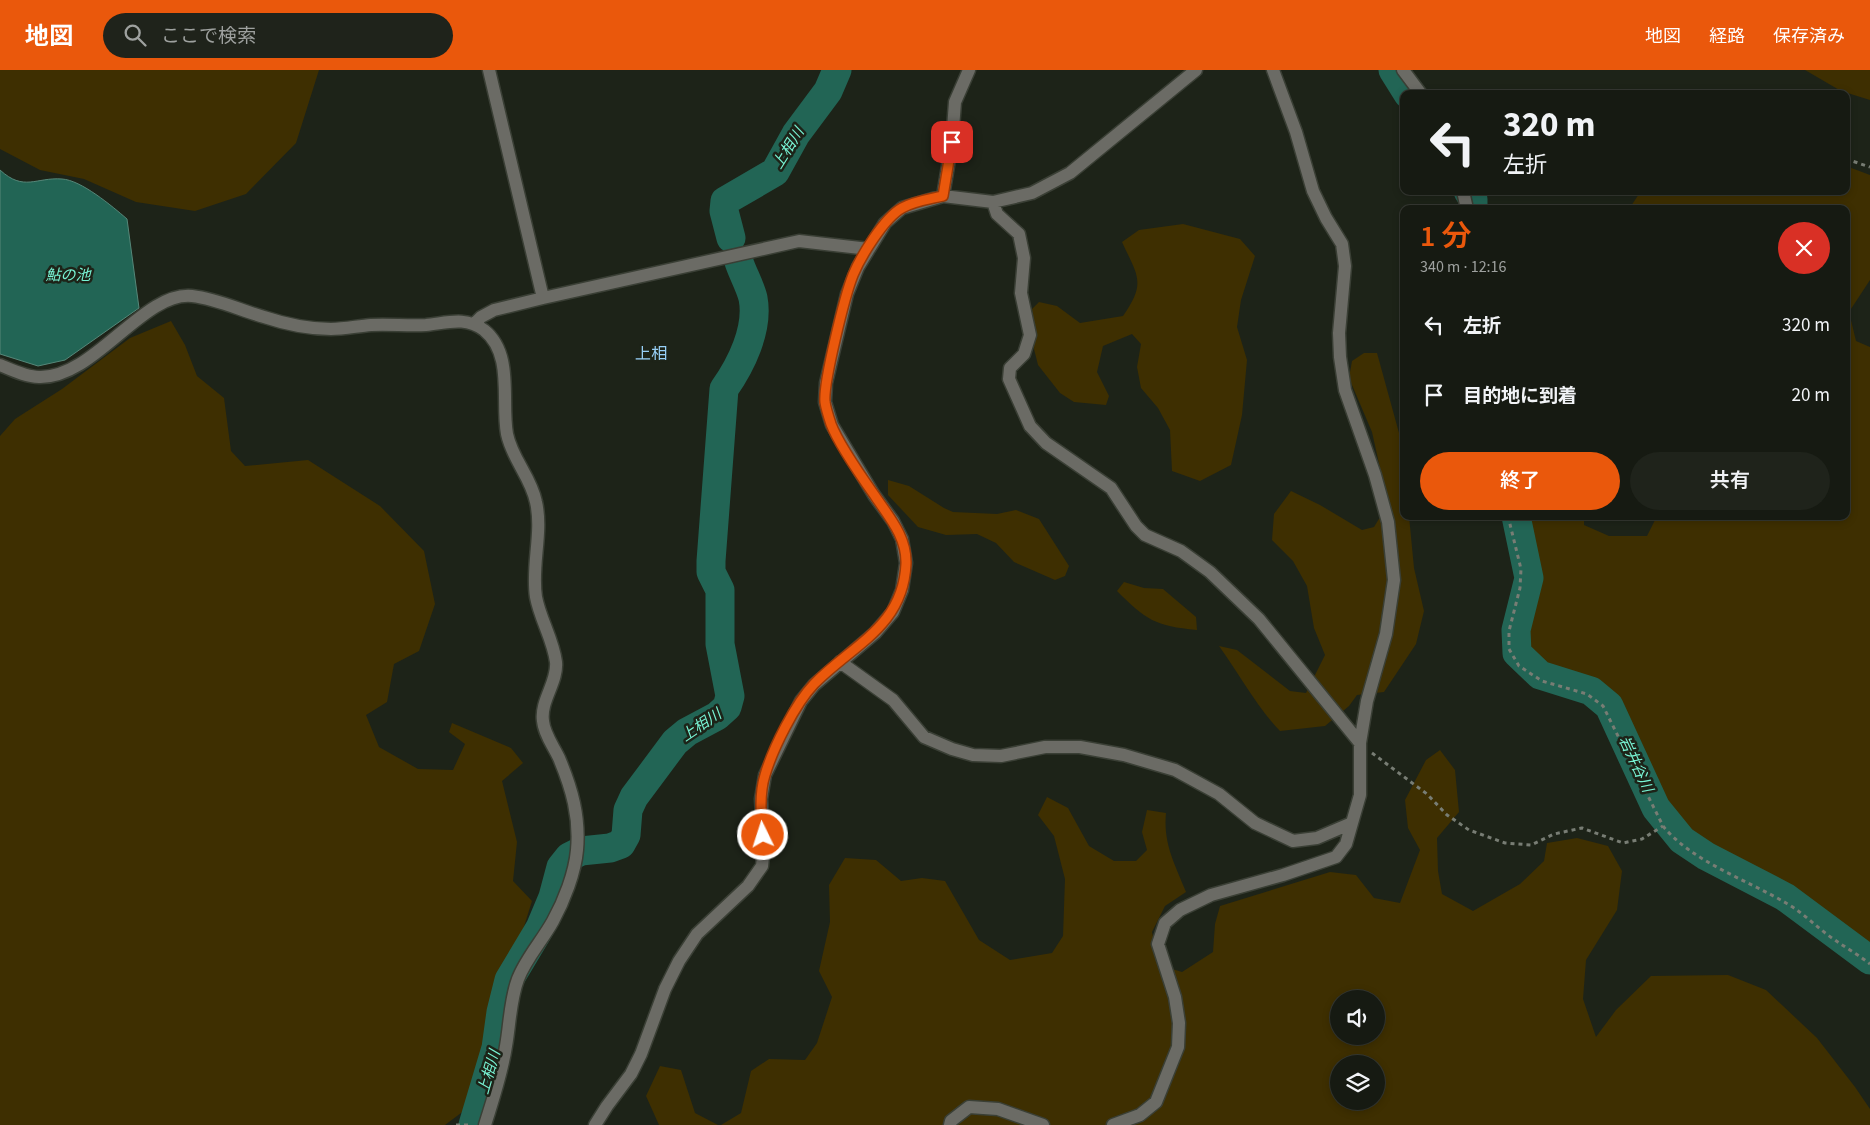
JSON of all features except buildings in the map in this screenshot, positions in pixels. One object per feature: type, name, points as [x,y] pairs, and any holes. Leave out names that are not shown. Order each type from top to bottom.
[{"type":"street","points":[[489,70],[542,298]]},
{"type":"street","points":[[943,196],[952,142],[955,102],[969,70]]},
{"type":"street","points":[[595,1125],[634,1067],[665,988],[679,961],[697,934],[748,886],[762,866],[764,847],[761,799],[764,775],[801,701],[814,685],[875,633],[893,612],[902,590],[906,563],[902,539],[893,521],[874,496],[832,425],[825,402],[826,383],[853,276],[868,249],[885,223],[902,208],[943,196],[993,202],[1032,193],[1070,173],[1196,70]]},
{"type":"street","points":[[1113,1125],[1140,1115],[1156,1102],[1178,1047],[1179,1022],[1175,997],[1158,944],[1165,923],[1180,910],[1211,895],[1283,875],[1336,857],[1346,844],[1360,795],[1360,743],[1367,701],[1386,634],[1394,580],[1388,522],[1375,476],[1345,390],[1340,357],[1339,333],[1346,266],[1342,244],[1313,192],[1296,132],[1273,70]]},
{"type":"street","points":[[1403,70],[1418,90]]},
{"type":"street","points":[[993,202],[997,214],[1019,234],[1024,258],[1021,293],[1030,335],[1024,354],[1010,368],[1009,379],[1030,426],[1046,443],[1111,488],[1136,526],[1145,535],[1188,556],[1210,572],[1252,612],[1360,743]]},
{"type":"street","points":[[474,324],[481,317],[494,310],[798,241],[868,249]]},
{"type":"street","points":[[0,365],[28,376],[42,378],[61,372],[85,361],[152,311],[170,300],[188,295],[217,300],[262,317],[298,326],[331,329],[371,325],[426,325],[456,320],[474,324],[487,332],[500,355],[504,372],[506,430],[510,450],[529,482],[536,501],[538,528],[535,594],[557,665],[544,706],[543,724],[574,796],[578,819],[577,851],[554,920],[518,978],[509,1020],[506,1049],[485,1125]]},
{"type":"street","points":[[840,662],[893,700],[924,737],[952,749],[973,755],[1001,756],[1045,747],[1080,747],[1124,755],[1174,770],[1219,794],[1255,823],[1294,841],[1317,838],[1352,823]]},
{"type":"street","points":[[950,1125],[951,1121],[969,1106],[998,1109],[1043,1125]]},
{"type":"path","points":[[1850,161],[1870,167]]},
{"type":"path","points":[[1509,520],[1521,569],[1520,588],[1509,631],[1510,649],[1519,666],[1542,681],[1587,694],[1603,706],[1663,826],[1671,836],[1694,853],[1788,904],[1816,923],[1833,939],[1870,964]]},
{"type":"path","points":[[1360,743],[1427,794],[1447,815],[1469,830],[1505,843],[1531,845],[1554,834],[1582,828],[1623,843],[1642,839],[1663,826]]},
{"type":"path","points":[[456,1125],[473,1125]]},
{"type":"shaded area","points":[[0,70],[319,70],[296,143],[246,194],[195,211],[136,202],[84,179],[40,170],[0,149]]},
{"type":"shaded area","points":[[1805,70],[1870,70],[1870,100],[1850,94],[1850,90],[1839,90]]},
{"type":"shaded area","points":[[1850,168],[1870,175],[1870,280],[1850,310],[1850,205],[1632,205],[1638,195],[1850,195]]},
{"type":"shaded area","points":[[1183,224],[1240,239],[1255,256],[1241,300],[1237,327],[1247,360],[1242,415],[1231,465],[1200,481],[1172,471],[1170,430],[1158,408],[1141,388],[1137,367],[1141,344],[1132,334],[1103,346],[1097,372],[1109,396],[1106,405],[1074,402],[1060,393],[1038,365],[1034,349],[1035,332],[1032,309],[1039,302],[1057,306],[1080,323],[1123,316],[1135,295],[1137,279],[1122,242],[1139,230]]},
{"type":"shaded area","points":[[1850,316],[1856,341],[1870,347],[1870,950],[1808,901],[1730,860],[1693,837],[1667,809],[1640,739],[1602,686],[1554,672],[1525,649],[1522,624],[1535,576],[1524,520],[1584,520],[1584,525],[1609,536],[1647,536],[1655,520],[1850,520]]},
{"type":"shaded area","points":[[171,321],[185,345],[197,376],[224,398],[231,451],[245,466],[308,460],[380,506],[424,551],[435,604],[419,651],[394,664],[387,702],[366,715],[379,747],[418,769],[453,770],[465,744],[449,732],[452,723],[511,748],[523,763],[502,781],[517,842],[513,881],[532,901],[522,933],[497,986],[488,1049],[473,1104],[445,1125],[0,1125],[0,436],[15,419],[62,389],[130,338]]},
{"type":"shaded area","points":[[1364,353],[1377,353],[1400,436],[1400,520],[1409,520],[1414,568],[1424,611],[1416,644],[1384,692],[1357,695],[1349,706],[1325,726],[1280,731],[1256,701],[1219,646],[1237,650],[1290,691],[1306,693],[1325,655],[1314,628],[1307,586],[1293,561],[1272,540],[1274,514],[1291,491],[1320,505],[1362,530],[1374,527],[1388,504],[1372,432],[1349,378],[1352,361]]},
{"type":"shaded area","points":[[888,480],[909,486],[953,512],[997,514],[1016,510],[1039,519],[1069,566],[1065,576],[1055,580],[1014,562],[996,543],[977,534],[946,535],[918,527],[888,495]]},
{"type":"shaded area","points":[[1124,582],[1144,588],[1163,589],[1196,617],[1197,630],[1161,624],[1144,615],[1117,591]]},
{"type":"shaded area","points":[[1440,750],[1455,770],[1459,812],[1437,838],[1438,871],[1442,894],[1473,911],[1520,884],[1544,861],[1547,843],[1577,838],[1608,846],[1622,871],[1617,910],[1586,960],[1583,999],[1596,1037],[1616,1010],[1651,976],[1728,975],[1766,990],[1817,1038],[1870,1109],[1870,1125],[721,1125],[741,1113],[751,1071],[769,1059],[805,1060],[817,1043],[832,997],[819,971],[830,922],[829,885],[845,858],[876,860],[901,881],[922,878],[945,881],[979,940],[1010,960],[1052,953],[1063,936],[1065,879],[1054,836],[1038,815],[1047,797],[1068,808],[1089,846],[1114,861],[1136,861],[1147,850],[1142,832],[1147,810],[1166,813],[1168,844],[1186,892],[1165,906],[1152,932],[1159,965],[1182,972],[1213,952],[1215,924],[1220,906],[1330,872],[1356,875],[1374,898],[1400,903],[1420,850],[1408,828],[1405,800],[1426,760]]},
{"type":"shaded area","points":[[660,1066],[681,1070],[695,1113],[718,1125],[659,1125],[646,1096]]},
{"type":"water","name":"鮎の池","points":[[0,170],[8,177],[23,182],[53,179],[70,180],[96,194],[127,219],[139,308],[65,360],[38,366],[0,354]]},
{"type":"waterway","name":"上相川","points":[[731,238],[724,211],[725,201],[775,172],[796,134],[828,91],[837,70]]},
{"type":"waterway","name":"岩井谷川","points":[[1393,70],[1406,90]]},
{"type":"waterway","name":"岩井谷川","points":[[1470,195],[1473,205]]},
{"type":"waterway","name":"上相川","points":[[473,1125],[496,1048],[501,1012],[509,980],[540,928],[553,897],[561,867],[569,857],[581,851],[610,848],[621,844],[626,835],[628,810],[634,797],[675,742],[687,732],[717,716],[727,707],[730,696],[720,644],[720,590],[711,572],[711,561],[724,389],[742,358],[751,334],[753,322],[753,298],[739,262]]},
{"type":"waterway","name":"岩井谷川","points":[[1517,520],[1529,578],[1516,630],[1517,653],[1540,675],[1591,691],[1609,706],[1656,808],[1682,840],[1706,856],[1785,897],[1870,960]]},
{"type":"district","name":"上相","points":[[651,353]]},
{"type":"route","points":[[763,835],[761,799],[764,775],[801,701],[814,685],[875,633],[893,612],[902,590],[906,563],[902,539],[893,521],[874,496],[832,425],[825,402],[826,383],[848,294],[858,266],[885,223],[902,208],[943,196],[952,142]]}]
